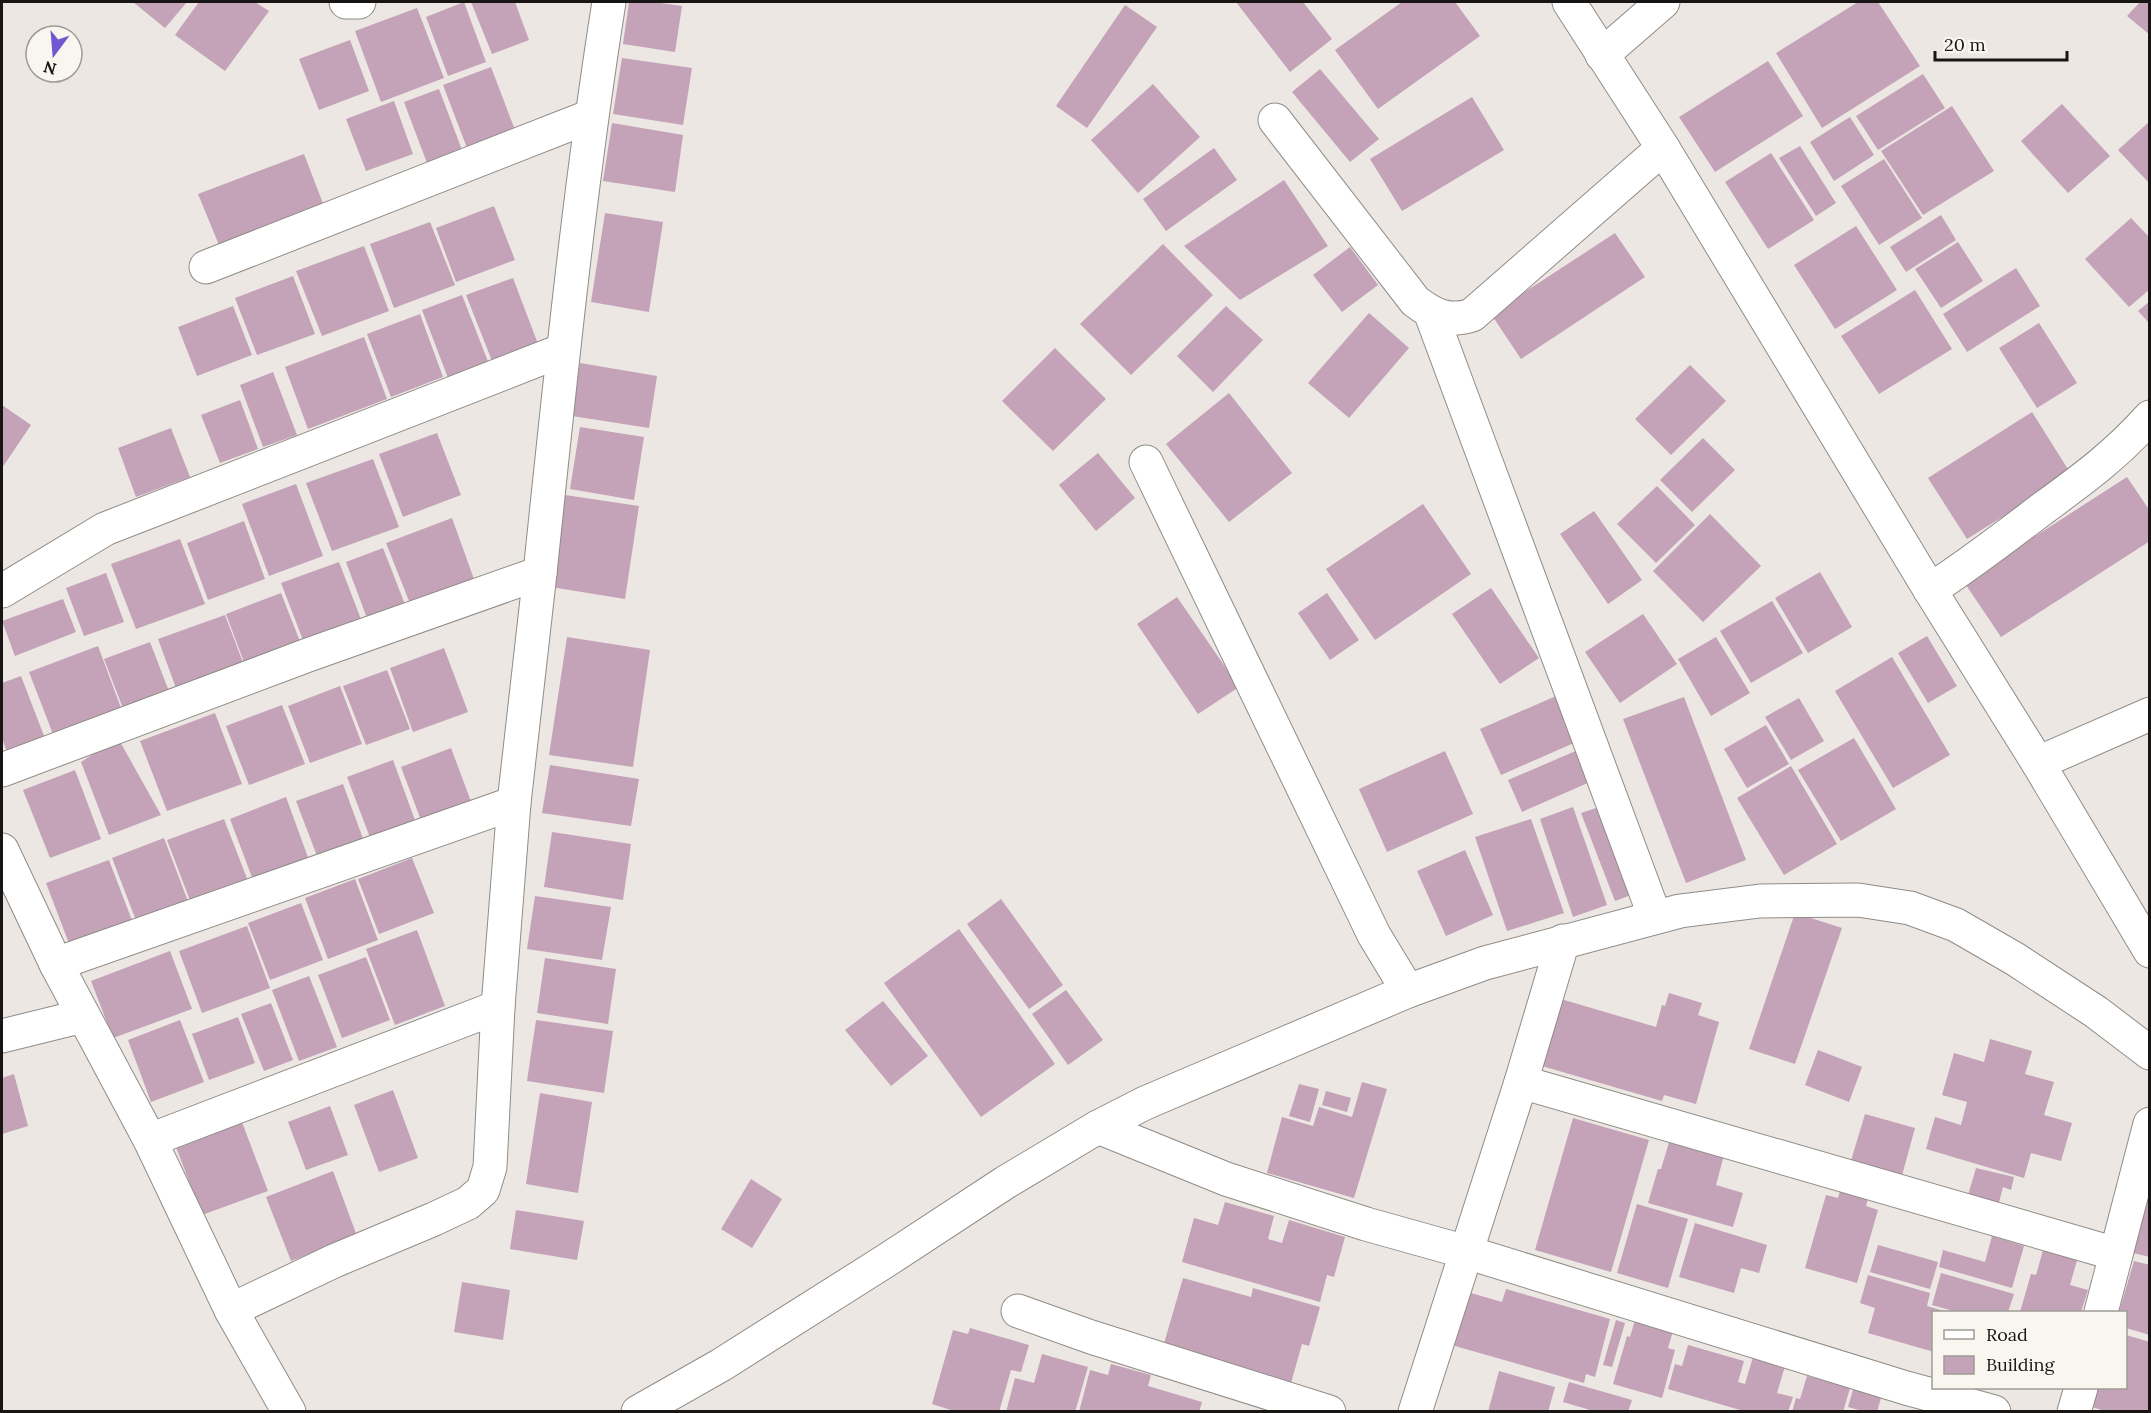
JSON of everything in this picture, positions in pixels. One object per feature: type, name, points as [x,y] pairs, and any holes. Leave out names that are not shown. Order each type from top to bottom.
[{"type":"street","points":[[346,2],[359,2]]},
{"type":"street","points":[[231,1310],[334,1261],[468,1203],[483,1190],[490,1167],[498,1007],[514,803],[563,350],[591,117],[609,2]]},
{"type":"street","points":[[1569,2],[1663,148],[2150,951]]},
{"type":"street","points":[[1602,54],[1663,2]]},
{"type":"street","points":[[206,267],[591,117]]},
{"type":"street","points":[[1275,120],[1415,301],[1431,314],[1452,319],[1472,315],[1663,148]]},
{"type":"street","points":[[1431,314],[1655,917]]},
{"type":"street","points":[[2,591],[5,587],[105,529],[563,350]]},
{"type":"street","points":[[1930,591],[2093,472],[2127,442],[2150,417]]},
{"type":"street","points":[[1146,462],[1374,935],[1407,991]]},
{"type":"street","points":[[2,770],[320,651],[540,573]]},
{"type":"street","points":[[2038,763],[2150,714]]},
{"type":"street","points":[[56,964],[514,803]]},
{"type":"street","points":[[2,850],[56,964],[150,1140],[231,1310],[290,1412]]},
{"type":"street","points":[[638,1412],[721,1365],[1006,1182],[1098,1127],[1145,1103],[1407,991],[1485,963],[1680,910],[1760,901],[1857,900],[1910,908],[1956,925],[2015,959],[2096,1012],[2150,1053]]},
{"type":"street","points":[[1415,1412],[1521,1082],[1563,941]]},
{"type":"street","points":[[150,1140],[498,1007]]},
{"type":"street","points":[[2,1036],[83,1016]]},
{"type":"street","points":[[1521,1082],[2116,1254]]},
{"type":"street","points":[[2101,1311],[2150,1124]]},
{"type":"street","points":[[1098,1127],[1226,1179],[1366,1224],[1466,1252],[1905,1400],[1994,1412]]},
{"type":"street","points":[[1018,1311],[1091,1337],[1329,1412]]},
{"type":"street","points":[[2074,1412],[2081,1389]]},
{"type":"building","points":[[133,2],[187,2],[165,28]]},
{"type":"building","points":[[199,2],[255,2],[269,11],[225,71],[175,35]]},
{"type":"building","points":[[464,2],[486,62],[448,76],[426,17]]},
{"type":"building","points":[[471,2],[515,2],[529,40],[492,54]]},
{"type":"building","points":[[629,2],[653,2],[682,6],[675,52],[623,44]]},
{"type":"building","points":[[1236,2],[1303,2],[1332,39],[1290,72]]},
{"type":"building","points":[[1402,2],[1455,2],[1480,36],[1378,109],[1335,50]]},
{"type":"building","points":[[1858,2],[1878,2],[1920,66],[1822,128],[1776,53]]},
{"type":"building","points":[[2140,2],[2150,2],[2150,35],[2127,16]]},
{"type":"building","points":[[1125,5],[1157,27],[1087,128],[1056,106]]},
{"type":"building","points":[[417,8],[444,78],[381,102],[355,31]]},
{"type":"building","points":[[350,40],[369,91],[319,110],[299,59]]},
{"type":"building","points":[[622,58],[692,68],[683,125],[613,114]]},
{"type":"building","points":[[1768,61],[1803,116],[1715,172],[1679,117]]},
{"type":"building","points":[[491,67],[515,130],[467,148],[443,85]]},
{"type":"building","points":[[1320,69],[1379,139],[1350,162],[1292,92]]},
{"type":"building","points":[[1923,74],[1945,108],[1878,150],[1856,116]]},
{"type":"building","points":[[1153,84],[1200,137],[1138,193],[1091,140]]},
{"type":"building","points":[[439,89],[462,150],[427,163],[404,102]]},
{"type":"building","points":[[1472,97],[1504,150],[1402,211],[1370,159]]},
{"type":"building","points":[[394,101],[413,154],[366,171],[346,119]]},
{"type":"building","points":[[2062,104],[2110,156],[2068,193],[2021,141]]},
{"type":"building","points":[[1952,106],[1994,171],[1923,215],[1881,151]]},
{"type":"building","points":[[1850,117],[1874,155],[1834,181],[1810,142]]},
{"type":"building","points":[[2150,121],[2150,184],[2118,150]]},
{"type":"building","points":[[612,123],[683,135],[675,192],[603,181]]},
{"type":"building","points":[[1800,146],[1836,203],[1816,216],[1779,158]]},
{"type":"building","points":[[1214,148],[1237,180],[1166,231],[1143,199]]},
{"type":"building","points":[[1771,153],[1814,220],[1768,249],[1725,182]]},
{"type":"building","points":[[304,154],[324,206],[219,245],[198,194]]},
{"type":"building","points":[[1884,159],[1922,218],[1879,245],[1841,186]]},
{"type":"building","points":[[1284,180],[1328,246],[1240,300],[1184,246]]},
{"type":"building","points":[[494,206],[515,260],[456,282],[436,228]]},
{"type":"building","points":[[605,213],[663,222],[649,312],[591,302]]},
{"type":"building","points":[[1941,215],[1956,240],[1906,272],[1890,247]]},
{"type":"building","points":[[2131,218],[2150,238],[2150,289],[2129,307],[2085,259]]},
{"type":"building","points":[[430,222],[455,285],[394,308],[370,244]]},
{"type":"building","points":[[1856,226],[1897,290],[1835,329],[1794,265]]},
{"type":"building","points":[[1615,233],[1645,277],[1521,359],[1491,314]]},
{"type":"building","points":[[1958,242],[1983,281],[1941,308],[1915,269]]},
{"type":"building","points":[[1163,244],[1213,295],[1131,375],[1080,324]]},
{"type":"building","points":[[364,246],[389,311],[322,336],[296,271]]},
{"type":"building","points":[[1350,247],[1378,285],[1342,312],[1313,275]]},
{"type":"building","points":[[2016,268],[2040,306],[1967,352],[1943,314]]},
{"type":"building","points":[[293,276],[315,334],[257,355],[235,298]]},
{"type":"building","points":[[513,278],[538,344],[492,361],[466,295]]},
{"type":"building","points":[[1915,290],[1952,349],[1879,394],[1841,336]]},
{"type":"building","points":[[462,295],[489,364],[448,378],[422,310]]},
{"type":"building","points":[[2150,301],[2150,324],[2138,311]]},
{"type":"building","points":[[233,306],[252,355],[197,376],[178,327]]},
{"type":"building","points":[[1226,306],[1263,340],[1213,392],[1177,356]]},
{"type":"building","points":[[1369,313],[1409,348],[1349,418],[1308,383]]},
{"type":"building","points":[[420,314],[443,377],[391,397],[367,334]]},
{"type":"building","points":[[2039,323],[2077,383],[2037,408],[1999,348]]},
{"type":"building","points":[[364,337],[387,399],[308,429],[285,367]]},
{"type":"building","points":[[1055,348],[1106,399],[1053,451],[1002,401]]},
{"type":"building","points":[[580,363],[657,376],[649,428],[572,416]]},
{"type":"building","points":[[1690,365],[1726,401],[1671,455],[1635,419]]},
{"type":"building","points":[[273,372],[297,435],[263,447],[240,385]]},
{"type":"building","points":[[1229,393],[1292,473],[1229,522],[1166,444]]},
{"type":"building","points":[[240,400],[258,449],[220,463],[201,415]]},
{"type":"building","points":[[2,405],[31,425],[2,468]]},
{"type":"building","points":[[2032,412],[2071,474],[1967,539],[1928,478]]},
{"type":"building","points":[[580,427],[644,437],[634,500],[570,489]]},
{"type":"building","points":[[171,428],[190,477],[136,497],[118,448]]},
{"type":"building","points":[[437,433],[461,495],[403,517],[379,454]]},
{"type":"building","points":[[1703,438],[1735,470],[1692,512],[1660,480]]},
{"type":"building","points":[[1098,453],[1135,498],[1096,531],[1059,485]]},
{"type":"building","points":[[373,459],[399,527],[332,551],[306,483]]},
{"type":"building","points":[[2127,477],[2150,511],[2150,541],[2001,637],[1964,582]]},
{"type":"building","points":[[296,484],[323,556],[269,576],[242,504]]},
{"type":"building","points":[[1657,486],[1695,525],[1656,563],[1617,524]]},
{"type":"building","points":[[565,495],[639,506],[625,599],[551,587]]},
{"type":"building","points":[[1423,504],[1471,574],[1375,640],[1326,569]]},
{"type":"building","points":[[1594,511],[1642,580],[1608,604],[1560,534]]},
{"type":"building","points":[[1710,514],[1761,566],[1703,622],[1653,571]]},
{"type":"building","points":[[452,518],[475,582],[411,606],[386,543]]},
{"type":"building","points":[[244,521],[265,579],[208,600],[187,543]]},
{"type":"building","points":[[180,539],[205,604],[136,629],[111,564]]},
{"type":"building","points":[[383,548],[406,607],[368,621],[346,562]]},
{"type":"building","points":[[339,562],[364,627],[306,648],[281,583]]},
{"type":"building","points":[[1820,572],[1852,627],[1808,653],[1775,598]]},
{"type":"building","points":[[106,573],[124,622],[84,636],[66,588]]},
{"type":"building","points":[[1491,588],[1539,658],[1500,684],[1452,614]]},
{"type":"building","points":[[281,593],[303,649],[247,670],[226,614]]},
{"type":"building","points":[[1327,593],[1359,640],[1330,660],[1298,613]]},
{"type":"building","points":[[1177,597],[1239,687],[1198,714],[1137,624]]},
{"type":"building","points":[[63,599],[76,632],[15,656],[2,621]]},
{"type":"building","points":[[1772,601],[1803,653],[1751,683],[1720,631]]},
{"type":"building","points":[[1643,614],[1677,664],[1620,703],[1585,652]]},
{"type":"building","points":[[225,615],[247,673],[180,699],[158,639]]},
{"type":"building","points":[[1927,636],[1957,686],[1928,703],[1898,653]]},
{"type":"building","points":[[567,637],[650,650],[633,767],[549,755]]},
{"type":"building","points":[[1716,637],[1750,693],[1711,716],[1678,659]]},
{"type":"building","points":[[150,642],[170,694],[124,711],[104,659]]},
{"type":"building","points":[[98,646],[124,716],[56,742],[29,672]]},
{"type":"building","points":[[444,648],[468,712],[413,732],[390,668]]},
{"type":"building","points":[[1892,657],[1950,755],[1893,788],[1835,691]]},
{"type":"building","points":[[387,670],[410,729],[366,745],[343,686]]},
{"type":"building","points":[[21,676],[46,741],[8,755],[2,738],[2,683]]},
{"type":"building","points":[[340,686],[362,744],[310,763],[288,706]]},
{"type":"building","points":[[1563,693],[1583,739],[1501,775],[1480,729]]},
{"type":"building","points":[[1684,697],[1746,860],[1686,883],[1623,719]]},
{"type":"building","points":[[1799,698],[1824,741],[1791,760],[1765,717]]},
{"type":"building","points":[[282,705],[305,764],[249,785],[226,726]]},
{"type":"building","points":[[215,713],[242,784],[167,811],[140,741]]},
{"type":"building","points":[[1766,725],[1789,764],[1747,788],[1724,749]]},
{"type":"building","points":[[118,738],[161,815],[109,835],[81,762]]},
{"type":"building","points":[[1854,738],[1896,809],[1841,841],[1798,770]]},
{"type":"building","points":[[1585,747],[1599,778],[1522,812],[1508,780]]},
{"type":"building","points":[[451,748],[472,804],[422,823],[401,767]]},
{"type":"building","points":[[1445,751],[1473,814],[1387,852],[1359,789]]},
{"type":"building","points":[[393,760],[416,823],[371,840],[347,777]]},
{"type":"building","points":[[550,765],[639,779],[631,826],[542,813]]},
{"type":"building","points":[[1791,766],[1837,844],[1784,875],[1737,798]]},
{"type":"building","points":[[75,770],[101,839],[50,858],[23,790]]},
{"type":"building","points":[[343,784],[365,844],[319,861],[296,801]]},
{"type":"building","points":[[286,797],[309,860],[253,880],[230,819]]},
{"type":"building","points":[[1605,805],[1639,892],[1615,901],[1581,813]]},
{"type":"building","points":[[1573,807],[1607,905],[1573,917],[1540,819]]},
{"type":"building","points":[[224,819],[248,881],[191,903],[167,840]]},
{"type":"building","points":[[1531,819],[1564,913],[1507,931],[1475,837]]},
{"type":"building","points":[[552,832],[631,844],[623,900],[544,887]]},
{"type":"building","points":[[164,838],[189,904],[137,923],[112,858]]},
{"type":"building","points":[[1465,850],[1493,915],[1446,936],[1417,871]]},
{"type":"building","points":[[412,858],[434,913],[379,934],[358,879]]},
{"type":"building","points":[[109,860],[133,923],[70,946],[46,883]]},
{"type":"building","points":[[355,879],[378,940],[328,959],[305,898]]},
{"type":"building","points":[[535,896],[611,907],[602,960],[527,949]]},
{"type":"building","points":[[1001,899],[1063,985],[1029,1009],[967,924]]},
{"type":"building","points":[[301,903],[323,960],[270,980],[248,923]]},
{"type":"building","points":[[1795,913],[1842,928],[1795,1064],[1749,1049]]},
{"type":"building","points":[[247,926],[270,988],[202,1013],[179,951]]},
{"type":"building","points":[[959,929],[1055,1064],[981,1117],[884,983]]},
{"type":"building","points":[[417,930],[445,1006],[395,1025],[366,949]]},
{"type":"building","points":[[170,951],[192,1009],[113,1038],[91,981]]},
{"type":"building","points":[[366,957],[390,1020],[342,1038],[318,975]]},
{"type":"building","points":[[545,958],[616,969],[608,1024],[537,1013]]},
{"type":"building","points":[[309,976],[337,1047],[299,1061],[272,990]]},
{"type":"building","points":[[1066,990],[1103,1040],[1068,1065],[1032,1014]]},
{"type":"building","points":[[1669,993],[1702,1003],[1698,1015],[1719,1022],[1696,1104],[1664,1095],[1662,1101],[1535,1064],[1554,997],[1656,1027],[1662,1005],[1665,1006]]},
{"type":"building","points":[[883,1001],[928,1056],[891,1086],[845,1030]]},
{"type":"building","points":[[271,1003],[293,1060],[264,1071],[241,1014]]},
{"type":"building","points":[[238,1017],[255,1063],[209,1080],[192,1034]]},
{"type":"building","points":[[180,1020],[204,1082],[151,1102],[128,1040]]},
{"type":"building","points":[[536,1020],[613,1031],[604,1093],[527,1081]]},
{"type":"building","points":[[1990,1039],[2032,1051],[2025,1074],[2054,1082],[2044,1115],[2072,1123],[2061,1161],[2031,1153],[2024,1178],[1926,1149],[1935,1117],[1961,1125],[1967,1102],[1942,1095],[1954,1053],[1984,1062]]},
{"type":"building","points":[[1818,1050],[1862,1067],[1849,1102],[1805,1085]]},
{"type":"building","points":[[14,1074],[28,1126],[2,1134],[2,1078]]},
{"type":"building","points":[[1362,1082],[1387,1089],[1354,1198],[1267,1173],[1282,1117],[1313,1126],[1319,1107],[1352,1117]]},
{"type":"building","points":[[1299,1084],[1319,1089],[1310,1122],[1289,1116]]},
{"type":"building","points":[[393,1090],[418,1158],[379,1172],[354,1105]]},
{"type":"building","points":[[1326,1091],[1351,1098],[1347,1112],[1322,1105]]},
{"type":"building","points":[[540,1093],[592,1102],[578,1193],[526,1184]]},
{"type":"building","points":[[330,1106],[348,1155],[306,1170],[288,1122]]},
{"type":"building","points":[[1865,1114],[1915,1128],[1901,1179],[1850,1164]]},
{"type":"building","points":[[240,1117],[268,1191],[202,1215],[174,1142]]},
{"type":"building","points":[[1573,1118],[1649,1140],[1611,1272],[1535,1250]]},
{"type":"building","points":[[1670,1139],[1724,1155],[1716,1185],[1743,1193],[1733,1227],[1648,1203]]},
{"type":"building","points":[[1976,1168],[2014,1177],[2011,1190],[2003,1187],[1997,1210],[1966,1202]]},
{"type":"building","points":[[333,1171],[357,1236],[291,1261],[266,1197]]},
{"type":"building","points":[[751,1179],[782,1199],[752,1248],[721,1229]]},
{"type":"building","points":[[2150,1183],[2150,1257],[2129,1252]]},
{"type":"building","points":[[1840,1191],[1868,1198],[1866,1206],[1878,1210],[1857,1283],[1805,1268],[1826,1195],[1838,1198]]},
{"type":"building","points":[[1225,1202],[1274,1216],[1268,1239],[1282,1243],[1289,1220],[1345,1237],[1334,1277],[1327,1275],[1320,1302],[1182,1262],[1194,1218],[1218,1225]]},
{"type":"building","points":[[1637,1204],[1688,1219],[1668,1288],[1617,1273]]},
{"type":"building","points":[[516,1210],[584,1221],[577,1260],[510,1249]]},
{"type":"building","points":[[1695,1223],[1767,1245],[1759,1273],[1741,1268],[1734,1293],[1679,1277]]},
{"type":"building","points":[[1992,1236],[2024,1246],[2012,1288],[1939,1267],[1943,1250],[1985,1262]]},
{"type":"building","points":[[1878,1245],[1938,1262],[1930,1289],[1870,1272]]},
{"type":"building","points":[[2044,1247],[2078,1257],[2070,1285],[2088,1290],[2081,1311],[2020,1311],[2031,1274],[2036,1275]]},
{"type":"building","points":[[2134,1261],[2150,1265],[2150,1335],[2127,1328],[2127,1311],[2119,1311]]},
{"type":"building","points":[[1941,1273],[2014,1294],[2008,1311],[1953,1311],[1932,1305]]},
{"type":"building","points":[[1868,1275],[1930,1293],[1927,1306],[1944,1311],[1932,1311],[1932,1351],[1868,1333],[1875,1308],[1860,1303]]},
{"type":"building","points":[[1183,1278],[1251,1297],[1253,1288],[1320,1307],[1309,1346],[1302,1344],[1291,1383],[1163,1347]]},
{"type":"building","points":[[462,1282],[510,1290],[503,1340],[454,1332]]},
{"type":"building","points":[[1506,1289],[1610,1319],[1595,1377],[1586,1374],[1584,1383],[1448,1344],[1464,1291],[1502,1302]]},
{"type":"building","points":[[1616,1320],[1625,1323],[1612,1367],[1603,1365]]},
{"type":"building","points":[[1635,1320],[1673,1331],[1668,1348],[1675,1350],[1662,1398],[1613,1384],[1627,1336],[1630,1337]]},
{"type":"building","points":[[970,1328],[1029,1345],[1021,1372],[1011,1370],[999,1412],[957,1412],[932,1404],[953,1330],[968,1334]]},
{"type":"building","points":[[2127,1335],[2150,1342],[2150,1412],[2108,1412],[2089,1406],[2094,1389],[2127,1389]]},
{"type":"building","points":[[1688,1345],[1744,1361],[1738,1382],[1745,1384],[1753,1357],[1785,1366],[1777,1393],[1793,1397],[1788,1412],[1747,1412],[1668,1389],[1675,1364],[1682,1366]]},
{"type":"building","points":[[1042,1354],[1088,1367],[1075,1412],[1006,1412],[1015,1378],[1034,1383]]},
{"type":"building","points":[[1111,1364],[1151,1375],[1148,1386],[1202,1402],[1199,1412],[1079,1412],[1090,1370],[1108,1375]]},
{"type":"building","points":[[1499,1371],[1555,1387],[1548,1412],[1488,1412]]},
{"type":"building","points":[[1807,1376],[1850,1388],[1843,1412],[1792,1412],[1796,1398],[1800,1399]]},
{"type":"building","points":[[1856,1379],[1884,1387],[1877,1412],[1866,1412],[1848,1407]]},
{"type":"building","points":[[1569,1382],[1632,1400],[1628,1412],[1597,1412],[1563,1402]]}]
